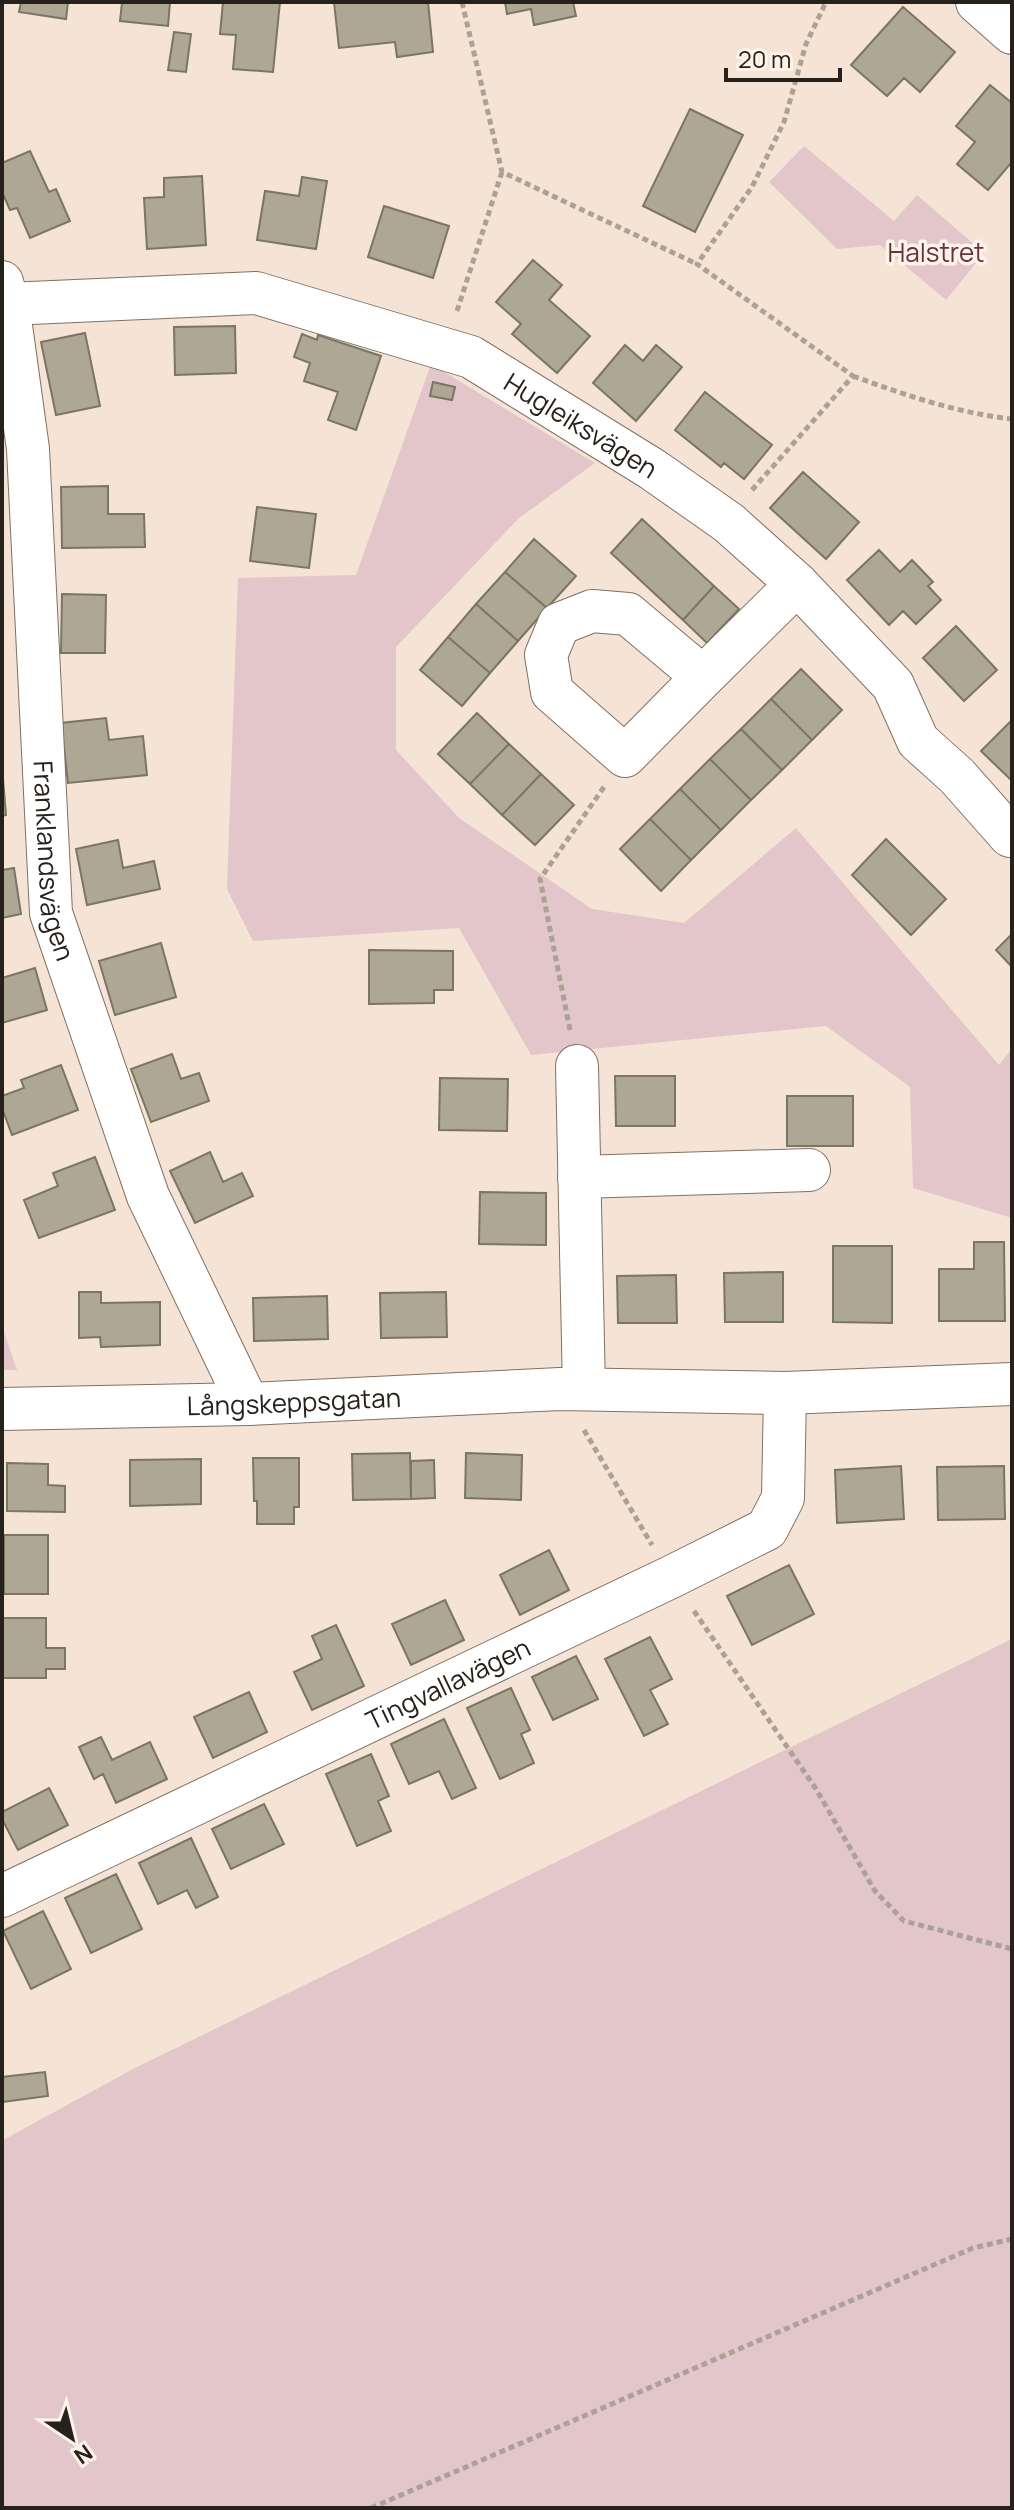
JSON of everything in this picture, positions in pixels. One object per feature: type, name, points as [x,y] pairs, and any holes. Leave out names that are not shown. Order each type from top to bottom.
[{"type":"street","points":[[977,2],[1012,33]]},
{"type":"street","name":"Hugleiksvägen","points":[[5,293],[256,293],[471,357],[652,469],[729,523],[797,584],[893,685],[918,741],[957,776],[1010,836]]},
{"type":"street","name":"Franklandsvägen","points":[[5,293],[28,449],[51,913],[148,1196],[248,1404]]},
{"type":"street","points":[[703,677],[628,614],[592,611],[559,624],[546,655],[552,692],[625,756],[797,584]]},
{"type":"street","points":[[572,1389],[579,1177],[577,1066]]},
{"type":"street","points":[[579,1177],[809,1170]]},
{"type":"street","name":"Långskeppsgatan","points":[[2,1409],[248,1404],[572,1389],[785,1393],[1012,1384]]},
{"type":"street","name":"Tingvallavägen","points":[[2,1896],[767,1529],[783,1498],[785,1393]]},
{"type":"path","points":[[445,349],[502,172],[462,2]]},
{"type":"path","points":[[697,264],[752,187],[784,122],[806,44],[826,2]]},
{"type":"path","points":[[502,172],[697,264],[853,376],[980,416],[1012,419]]},
{"type":"path","points":[[729,523],[746,498],[853,376]]},
{"type":"path","points":[[577,1066],[540,879],[625,756]]},
{"type":"path","points":[[572,1389],[671,1577],[816,1789],[875,1891],[904,1921],[1012,1949]]},
{"type":"path","points":[[371,2508],[973,2248],[1012,2239]]},
{"type":"green space","name":"Halstret","points":[[804,146],[894,221],[917,195],[984,253],[946,300],[880,245],[837,249],[769,182]]},
{"type":"green space","points":[[431,364],[595,463],[519,518],[396,647],[396,750],[459,818],[592,909],[684,923],[796,828],[999,1065],[1012,1049],[1012,1218],[913,1188],[910,1087],[826,1026],[531,1055],[459,928],[253,941],[227,889],[238,578],[356,575]]},
{"type":"green space","points":[[2,1326],[17,1370],[2,1370]]},
{"type":"green space","points":[[1012,1639],[1012,2508],[2,2508],[2,2139],[133,2069]]},
{"type":"building","points":[[21,2],[68,2],[66,19],[19,12]]},
{"type":"building","points":[[122,2],[170,2],[168,26],[120,21]]},
{"type":"building","points":[[223,2],[280,2],[273,72],[233,69],[236,35],[220,34]]},
{"type":"building","points":[[334,2],[428,2],[433,52],[397,57],[395,42],[339,48]]},
{"type":"building","points":[[505,2],[573,2],[576,16],[534,25],[531,9],[507,14]]},
{"type":"building","points":[[903,7],[955,52],[920,92],[904,78],[887,96],[851,65]]},
{"type":"building","points":[[174,32],[191,34],[186,72],[168,70]]},
{"type":"building","points":[[990,85],[1012,103],[1012,162],[988,190],[957,164],[975,142],[956,126]]},
{"type":"building","points":[[690,109],[743,135],[695,232],[643,206]]},
{"type":"building","points":[[30,151],[49,192],[56,189],[70,221],[30,238],[17,208],[10,210],[2,192],[2,163]]},
{"type":"building","points":[[202,176],[206,245],[147,249],[144,198],[164,197],[164,178]]},
{"type":"building","points":[[302,177],[327,181],[316,249],[257,240],[265,191],[299,196]]},
{"type":"building","points":[[384,206],[449,226],[433,278],[368,257]]},
{"type":"building","points":[[533,260],[562,285],[549,300],[590,336],[557,373],[512,334],[521,324],[496,302]]},
{"type":"building","points":[[235,326],[236,373],[175,375],[174,327]]},
{"type":"building","points":[[85,333],[100,406],[56,415],[41,342]]},
{"type":"building","points":[[302,334],[317,340],[318,335],[381,356],[356,430],[328,420],[338,392],[304,381],[310,363],[294,357]]},
{"type":"building","points":[[625,345],[643,361],[656,345],[682,367],[636,421],[593,383]]},
{"type":"building","points":[[433,382],[455,387],[452,400],[430,396]]},
{"type":"building","points":[[705,392],[772,445],[744,479],[724,463],[721,467],[675,430]]},
{"type":"building","points":[[803,472],[859,522],[826,559],[770,508]]},
{"type":"building","points":[[108,486],[108,514],[144,514],[145,547],[62,548],[61,487]]},
{"type":"building","points":[[257,507],[316,514],[309,568],[250,561]]},
{"type":"building","points":[[642,519],[714,586],[683,620],[611,553]]},
{"type":"building","points":[[534,539],[576,576],[547,608],[505,572]]},
{"type":"building","points":[[879,550],[900,572],[912,560],[933,582],[928,586],[941,600],[916,624],[903,611],[889,625],[847,580]]},
{"type":"building","points":[[505,572],[547,608],[518,641],[476,604]]},
{"type":"building","points":[[714,586],[739,609],[707,643],[683,620]]},
{"type":"building","points":[[62,594],[106,595],[105,653],[61,653]]},
{"type":"building","points":[[476,604],[518,641],[490,673],[448,637]]},
{"type":"building","points":[[956,626],[997,670],[964,701],[923,658]]},
{"type":"building","points":[[448,637],[490,673],[462,706],[420,670]]},
{"type":"building","points":[[801,669],[842,710],[812,740],[771,699]]},
{"type":"building","points":[[771,699],[812,740],[782,770],[741,729]]},
{"type":"building","points":[[477,713],[509,744],[470,784],[438,754]]},
{"type":"building","points":[[106,718],[109,740],[143,736],[147,775],[68,783],[61,723]]},
{"type":"building","points":[[1012,720],[1012,781],[981,751]]},
{"type":"building","points":[[741,729],[782,770],[751,800],[710,759]]},
{"type":"building","points":[[509,744],[541,774],[502,815],[470,784]]},
{"type":"building","points":[[710,759],[751,800],[721,830],[680,789]]},
{"type":"building","points":[[2,767],[6,815],[2,816]]},
{"type":"building","points":[[541,774],[574,805],[535,845],[502,815]]},
{"type":"building","points":[[680,789],[721,830],[691,860],[650,819]]},
{"type":"building","points":[[650,819],[691,860],[661,891],[620,849]]},
{"type":"building","points":[[886,839],[946,899],[911,935],[852,875]]},
{"type":"building","points":[[118,840],[123,868],[154,861],[160,889],[87,905],[76,849]]},
{"type":"building","points":[[14,868],[21,914],[2,918],[2,870]]},
{"type":"building","points":[[1012,934],[1012,967],[996,950]]},
{"type":"building","points":[[161,943],[176,997],[115,1015],[99,961]]},
{"type":"building","points":[[369,950],[453,951],[453,990],[434,990],[434,1003],[369,1004]]},
{"type":"building","points":[[35,968],[47,1010],[2,1023],[2,978]]},
{"type":"building","points":[[172,1054],[181,1079],[199,1073],[209,1101],[151,1122],[131,1069]]},
{"type":"building","points":[[61,1065],[78,1110],[12,1135],[2,1108],[2,1096],[24,1088],[21,1080]]},
{"type":"building","points":[[615,1076],[675,1076],[675,1126],[616,1126]]},
{"type":"building","points":[[440,1078],[508,1079],[507,1131],[439,1130]]},
{"type":"building","points":[[787,1096],[853,1096],[853,1146],[787,1146]]},
{"type":"building","points":[[210,1152],[223,1182],[242,1173],[253,1196],[195,1223],[170,1171]]},
{"type":"building","points":[[95,1157],[115,1210],[39,1238],[24,1200],[58,1186],[53,1173]]},
{"type":"building","points":[[480,1192],[546,1193],[546,1245],[479,1244]]},
{"type":"building","points":[[974,1242],[1004,1242],[1005,1321],[939,1321],[939,1269],[974,1269]]},
{"type":"building","points":[[833,1246],[892,1246],[892,1323],[833,1322]]},
{"type":"building","points":[[783,1272],[783,1322],[725,1322],[724,1273]]},
{"type":"building","points":[[676,1275],[677,1323],[618,1323],[617,1276]]},
{"type":"building","points":[[79,1292],[101,1292],[101,1303],[160,1302],[160,1345],[101,1347],[100,1337],[79,1338]]},
{"type":"building","points":[[446,1292],[447,1337],[381,1338],[380,1293]]},
{"type":"building","points":[[327,1296],[328,1339],[254,1341],[253,1298]]},
{"type":"building","points":[[410,1453],[411,1499],[353,1500],[352,1454]]},
{"type":"building","points":[[466,1453],[522,1455],[521,1500],[465,1498]]},
{"type":"building","points":[[253,1458],[299,1458],[299,1507],[294,1507],[294,1524],[257,1524]]},
{"type":"building","points":[[201,1459],[201,1504],[130,1506],[130,1460]]},
{"type":"building","points":[[434,1460],[435,1498],[411,1499],[411,1461]]},
{"type":"building","points":[[7,1463],[48,1464],[48,1485],[65,1486],[65,1512],[7,1511]]},
{"type":"building","points":[[901,1466],[904,1519],[837,1523],[835,1470]]},
{"type":"building","points":[[1004,1466],[1005,1519],[938,1520],[937,1467]]},
{"type":"building","points":[[4,1535],[48,1535],[48,1594],[4,1594]]},
{"type":"building","points":[[549,1550],[569,1590],[520,1615],[500,1575]]},
{"type":"building","points":[[789,1565],[814,1614],[752,1645],[727,1596]]},
{"type":"building","points":[[445,1600],[464,1640],[411,1665],[392,1624]]},
{"type":"building","points":[[2,1618],[46,1618],[46,1648],[65,1648],[65,1669],[46,1669],[46,1678],[2,1678]]},
{"type":"building","points":[[336,1625],[364,1686],[312,1710],[294,1672],[322,1659],[312,1636]]},
{"type":"building","points":[[650,1637],[672,1679],[650,1690],[668,1724],[644,1736],[605,1659]]},
{"type":"building","points":[[576,1656],[598,1699],[553,1720],[532,1677]]},
{"type":"building","points":[[511,1688],[530,1730],[521,1734],[534,1763],[500,1779],[467,1708]]},
{"type":"building","points":[[249,1692],[267,1732],[213,1758],[194,1717]]},
{"type":"building","points":[[444,1719],[476,1788],[452,1799],[439,1771],[409,1784],[391,1744]]},
{"type":"building","points":[[101,1737],[112,1760],[150,1742],[167,1779],[116,1803],[103,1774],[94,1779],[79,1747]]},
{"type":"building","points":[[371,1754],[389,1796],[378,1801],[391,1831],[357,1846],[326,1774]]},
{"type":"building","points":[[49,1788],[68,1825],[18,1850],[2,1819],[2,1812]]},
{"type":"building","points":[[264,1804],[284,1844],[231,1869],[212,1829]]},
{"type":"building","points":[[191,1838],[218,1897],[196,1908],[187,1890],[158,1904],[139,1863]]},
{"type":"building","points":[[116,1874],[142,1929],[91,1953],[65,1898]]},
{"type":"building","points":[[43,1911],[71,1969],[31,1989],[3,1931]]},
{"type":"building","points":[[45,2072],[48,2096],[2,2102],[2,2077]]}]
